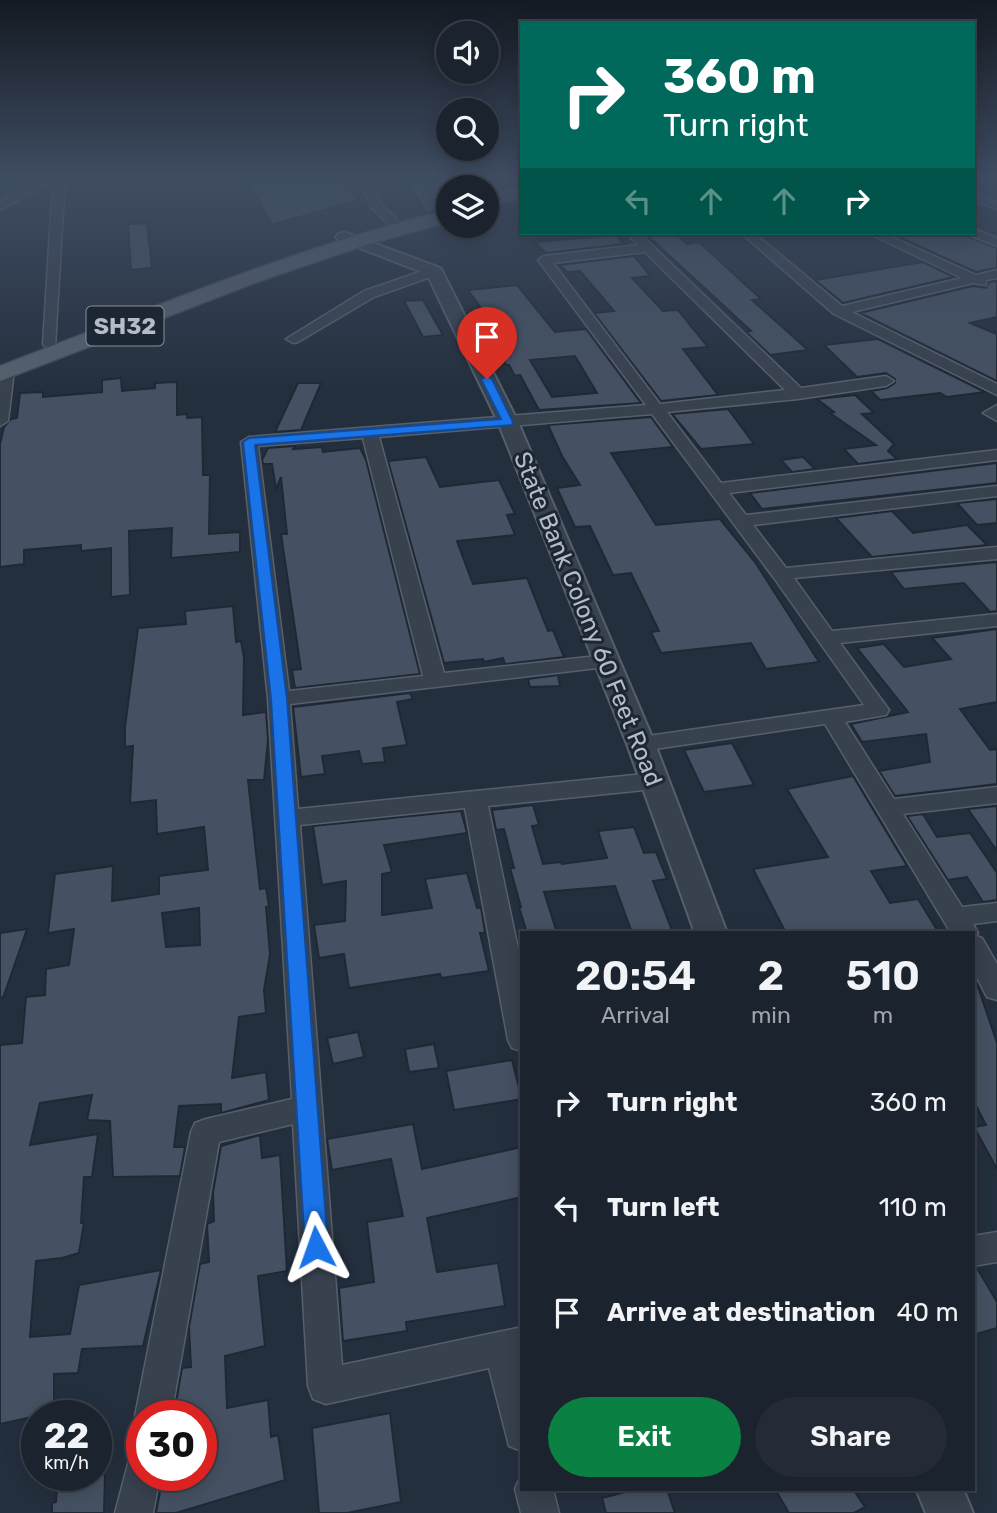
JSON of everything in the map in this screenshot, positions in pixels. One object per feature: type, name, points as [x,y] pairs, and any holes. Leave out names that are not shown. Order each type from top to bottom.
[{"type":"main road","name":"SH32","points":[[2,370],[50,344],[237,272],[321,248]]},
{"type":"main road","name":"SH32","points":[[2,370],[329,248]]},
{"type":"street","points":[[50,344],[52,248]]},
{"type":"street","points":[[373,248],[434,271]]},
{"type":"street","points":[[640,744],[878,710],[781,574],[544,260],[648,248],[798,394]]},
{"type":"street","points":[[764,248],[839,311],[997,390]]},
{"type":"street","points":[[906,248],[997,289]]},
{"type":"street","points":[[293,339],[369,294],[434,271]]},
{"type":"street","name":"State Bank Colony 60 Feet Road","points":[[434,271],[508,422],[640,744],[710,931]]},
{"type":"street","points":[[839,311],[997,274]]},
{"type":"street","points":[[0,421],[2,370]]},
{"type":"street","points":[[520,1416],[512,1346],[326,1387],[279,699],[249,442],[508,422],[798,394],[886,381]]},
{"type":"street","points":[[997,410],[991,413],[997,416]]},
{"type":"street","points":[[370,433],[435,681]]},
{"type":"street","points":[[717,489],[997,454]]},
{"type":"street","points":[[741,521],[997,491]]},
{"type":"street","points":[[781,574],[997,553]]},
{"type":"street","points":[[827,638],[997,620]]},
{"type":"street","points":[[279,699],[606,661]]},
{"type":"street","points":[[831,717],[960,925],[997,912]]},
{"type":"street","points":[[287,818],[654,781]]},
{"type":"street","points":[[887,808],[997,795]]},
{"type":"street","points":[[475,800],[520,1030]]},
{"type":"street","points":[[976,955],[997,989]]},
{"type":"street","points":[[156,1400],[206,1132],[307,1108]]},
{"type":"street","points":[[975,1251],[997,1247]]},
{"type":"street","points":[[134,1513],[138,1491]]},
{"type":"street","points":[[534,1491],[540,1513]]},
{"type":"street","points":[[940,1491],[950,1513]]},
{"type":"building","points":[[130,248],[150,248],[152,268],[131,270]]},
{"type":"building","points":[[540,248],[593,248],[546,253]]},
{"type":"building","points":[[661,248],[705,248],[761,299],[752,300],[808,350],[770,355],[746,332],[751,331]]},
{"type":"building","points":[[922,248],[997,248],[997,268],[976,272]]},
{"type":"building","points":[[634,256],[650,276],[632,278],[663,311],[678,310],[708,347],[683,349],[718,395],[661,401],[594,313],[614,311],[580,271],[567,272],[560,265]]},
{"type":"building","points":[[923,262],[954,277],[843,303],[815,280]]},
{"type":"building","points":[[997,281],[997,317],[970,323],[997,334],[997,381],[860,313],[973,286],[986,288],[989,282]]},
{"type":"building","points":[[517,285],[555,332],[586,329],[641,403],[539,410],[520,375],[515,376],[509,365],[506,365],[480,315],[486,315],[468,290]],"holes":[[[575,356],[597,393],[552,397],[530,360]]]},
{"type":"building","points":[[423,300],[443,335],[423,337],[404,301]]},
{"type":"building","points":[[878,339],[985,392],[947,397],[940,393],[880,400],[871,391],[887,388],[895,383],[895,379],[886,373],[857,377],[824,345]]},
{"type":"building","points":[[121,378],[122,391],[155,388],[155,383],[177,382],[177,415],[187,414],[187,418],[202,417],[203,475],[210,475],[209,534],[240,532],[240,552],[171,558],[172,528],[129,531],[130,595],[111,597],[111,548],[81,551],[81,545],[24,550],[24,564],[0,567],[0,444],[4,427],[11,419],[17,418],[20,393],[43,392],[43,397],[102,392],[102,380]]},
{"type":"building","points":[[298,383],[321,383],[301,430],[275,432]]},
{"type":"building","points":[[855,395],[874,413],[862,414],[894,444],[888,451],[897,459],[858,464],[844,449],[876,445],[830,413],[834,412],[817,399]]},
{"type":"building","points":[[728,409],[754,444],[701,449],[672,414]]},
{"type":"building","points":[[651,417],[673,447],[611,453],[656,525],[720,519],[755,562],[819,662],[766,669],[751,643],[661,653],[651,632],[659,631],[631,573],[613,575],[590,526],[575,527],[557,488],[580,485],[562,456],[548,425]]},
{"type":"building","points":[[295,446],[293,449],[322,447],[323,452],[360,448],[366,460],[420,674],[295,688],[292,670],[301,669],[281,534],[287,534],[281,477],[276,489],[272,464],[263,464],[262,460],[268,448]]},
{"type":"building","points":[[426,457],[440,487],[499,480],[515,514],[507,515],[515,535],[457,541],[473,584],[527,578],[548,631],[553,630],[564,657],[505,664],[503,658],[484,662],[483,659],[444,663],[388,461]]},
{"type":"building","points":[[803,457],[815,469],[792,472],[781,460]]},
{"type":"building","points":[[997,463],[997,483],[762,509],[750,493]]},
{"type":"building","points":[[997,499],[997,523],[977,525],[957,503]]},
{"type":"building","points":[[892,511],[913,533],[967,525],[987,545],[872,557],[836,518]]},
{"type":"building","points":[[997,562],[997,611],[990,612],[964,583],[904,589],[891,572]]},
{"type":"building","points":[[233,606],[236,642],[241,641],[244,658],[243,715],[266,712],[268,740],[264,780],[248,780],[260,889],[266,888],[269,906],[266,907],[270,954],[264,990],[266,1013],[239,1017],[232,1078],[266,1072],[269,1100],[221,1113],[221,1104],[179,1106],[174,1147],[185,1147],[180,1176],[113,1177],[110,1121],[87,1120],[92,1095],[40,1103],[30,1145],[98,1134],[92,1177],[84,1177],[81,1223],[84,1223],[79,1253],[36,1261],[30,1337],[70,1334],[79,1285],[161,1270],[143,1346],[82,1349],[78,1373],[54,1374],[54,1400],[21,1400],[21,1419],[0,1424],[0,1045],[22,1043],[26,997],[45,995],[46,969],[69,965],[74,929],[48,933],[55,874],[113,866],[112,901],[159,894],[159,876],[208,870],[204,827],[157,834],[156,800],[130,803],[133,746],[125,747],[125,727],[138,628],[186,624],[185,611]],"holes":[[[199,908],[200,945],[166,947],[162,913]]]},
{"type":"building","points":[[997,629],[997,702],[960,709],[990,750],[997,749],[997,784],[895,796],[879,771],[930,762],[926,734],[862,742],[851,724],[908,712],[857,648],[884,644],[904,667],[951,659],[932,638]]},
{"type":"building","points":[[558,675],[560,686],[530,687],[528,679]]},
{"type":"building","points":[[410,693],[413,699],[397,702],[407,745],[383,748],[385,762],[362,764],[359,751],[322,756],[325,774],[301,777],[293,707]]},
{"type":"building","points":[[732,743],[754,785],[704,792],[684,750]]},
{"type":"building","points":[[853,776],[907,866],[871,871],[890,903],[918,899],[938,931],[785,931],[753,869],[828,857],[787,789]]},
{"type":"building","points":[[533,805],[539,825],[532,826],[543,864],[607,858],[598,831],[634,827],[644,853],[656,852],[667,879],[653,881],[672,931],[631,931],[615,886],[544,892],[556,931],[526,931],[510,868],[514,868],[504,829],[496,830],[492,810]]},
{"type":"building","points":[[997,806],[997,851],[968,809]]},
{"type":"building","points":[[461,811],[467,833],[384,845],[392,872],[382,874],[382,915],[432,908],[425,879],[467,873],[477,908],[481,907],[485,933],[480,933],[489,971],[441,978],[440,974],[349,988],[344,954],[319,958],[314,925],[345,921],[346,881],[322,885],[313,826]]},
{"type":"building","points":[[923,814],[937,837],[970,833],[997,873],[997,900],[983,902],[967,877],[948,880],[907,816]]},
{"type":"building","points":[[27,929],[3,998],[0,997],[0,933]]},
{"type":"building","points":[[975,981],[997,1043],[997,1169],[975,1129],[986,1125],[975,1104]]},
{"type":"building","points":[[358,1032],[364,1057],[333,1064],[327,1038]]},
{"type":"building","points":[[434,1044],[439,1068],[409,1072],[405,1049]]},
{"type":"building","points":[[512,1060],[520,1099],[454,1110],[446,1071]]},
{"type":"building","points":[[413,1124],[422,1169],[520,1147],[520,1197],[427,1218],[437,1272],[498,1263],[505,1306],[406,1322],[407,1331],[343,1341],[339,1288],[374,1282],[367,1222],[403,1216],[391,1159],[332,1170],[327,1139]]},
{"type":"building","points":[[260,1135],[262,1158],[280,1155],[287,1271],[258,1276],[265,1346],[225,1356],[227,1408],[268,1400],[271,1437],[278,1435],[285,1480],[176,1513],[156,1513],[160,1491],[217,1491],[217,1400],[176,1400],[182,1368],[191,1367],[189,1327],[200,1264],[209,1262],[207,1224],[214,1221],[213,1192],[221,1146]]},
{"type":"building","points":[[975,1268],[997,1302],[997,1328],[975,1334]]},
{"type":"building","points":[[390,1413],[401,1502],[347,1513],[319,1513],[312,1428]]},
{"type":"building","points":[[57,1491],[105,1491],[104,1513],[52,1513],[52,1503],[56,1502]]},
{"type":"building","points":[[629,1491],[668,1491],[675,1513],[606,1513],[602,1498]]},
{"type":"building","points":[[776,1491],[854,1491],[865,1507],[854,1513],[789,1513]]},
{"type":"route","points":[[316,1247],[279,699],[249,442],[508,422],[487,379]]}]
